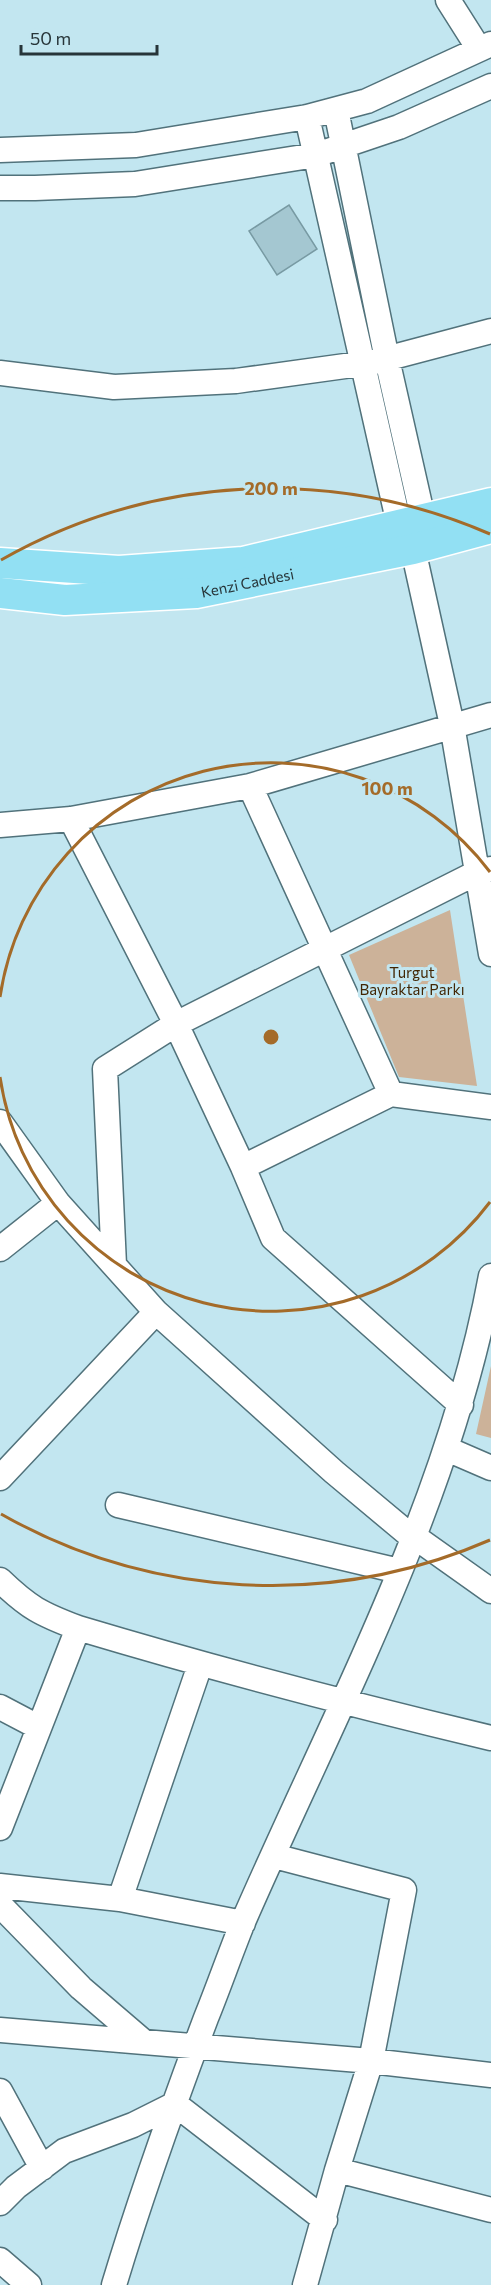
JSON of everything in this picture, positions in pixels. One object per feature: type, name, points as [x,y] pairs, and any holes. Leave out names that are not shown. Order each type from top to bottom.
[{"type":"main road","name":"Kenzi Caddesi","points":[[0,593],[65,600],[196,593],[414,538],[491,503]]},
{"type":"main road","name":"Kenzi Caddesi","points":[[0,563],[119,571],[243,562],[491,528]]},
{"type":"street","points":[[0,150],[136,145],[307,117],[367,101],[485,47],[448,0]]},
{"type":"street","points":[[0,188],[135,184],[316,155],[399,127],[491,86]]},
{"type":"street","points":[[336,110],[387,358],[414,538],[484,871],[491,954]]},
{"type":"street","points":[[307,117],[363,364],[414,538]]},
{"type":"street","points":[[0,373],[114,387],[236,381],[363,364],[491,331]]},
{"type":"street","points":[[0,825],[71,819],[250,786],[491,715]]},
{"type":"street","points":[[250,786],[391,1094]]},
{"type":"street","points":[[71,819],[176,1024],[243,1167],[273,1238],[461,1405]]},
{"type":"street","points":[[114,1265],[105,1069],[176,1024],[484,871]]},
{"type":"street","points":[[243,1167],[391,1094],[491,1107]]},
{"type":"street","points":[[2,1130],[58,1203],[156,1312],[334,1472],[412,1538],[422,1542],[491,1591]]},
{"type":"street","points":[[0,1249],[58,1203]]},
{"type":"street","points":[[114,2285],[140,2200],[243,1923],[342,1703],[399,1570],[447,1449],[484,1317],[491,1276]]},
{"type":"street","points":[[0,1478],[156,1312]]},
{"type":"street","points":[[447,1449],[491,1468]]},
{"type":"street","points":[[118,1504],[399,1570]]},
{"type":"street","points":[[0,1580],[24,1603],[44,1616],[78,1628],[200,1665],[342,1703],[491,1738]]},
{"type":"street","points":[[0,1828],[78,1628]]},
{"type":"street","points":[[120,1899],[200,1665]]},
{"type":"street","points":[[0,1707],[38,1727]]},
{"type":"street","points":[[274,1856],[404,1890],[371,2061],[337,2170],[325,2220],[305,2285]]},
{"type":"street","points":[[0,1886],[120,1899],[243,1923]]},
{"type":"street","points":[[0,1905],[81,1988],[144,2042]]},
{"type":"street","points":[[0,2030],[371,2061],[491,2075]]},
{"type":"street","points":[[0,2091],[42,2168]]},
{"type":"street","points":[[0,2203],[16,2187],[64,2151],[133,2125],[175,2104]]},
{"type":"street","points":[[175,2104],[325,2220]]},
{"type":"street","points":[[337,2170],[491,2210]]},
{"type":"street","points":[[0,2260],[29,2285]]},
{"type":"green space","name":"Turgut Bayraktar Parkı","points":[[450,910],[477,1086],[399,1077],[349,955]]},
{"type":"green space","points":[[491,1366],[491,1438],[476,1434]]},
{"type":"building","points":[[289,205],[317,249],[277,275],[249,231]]}]
